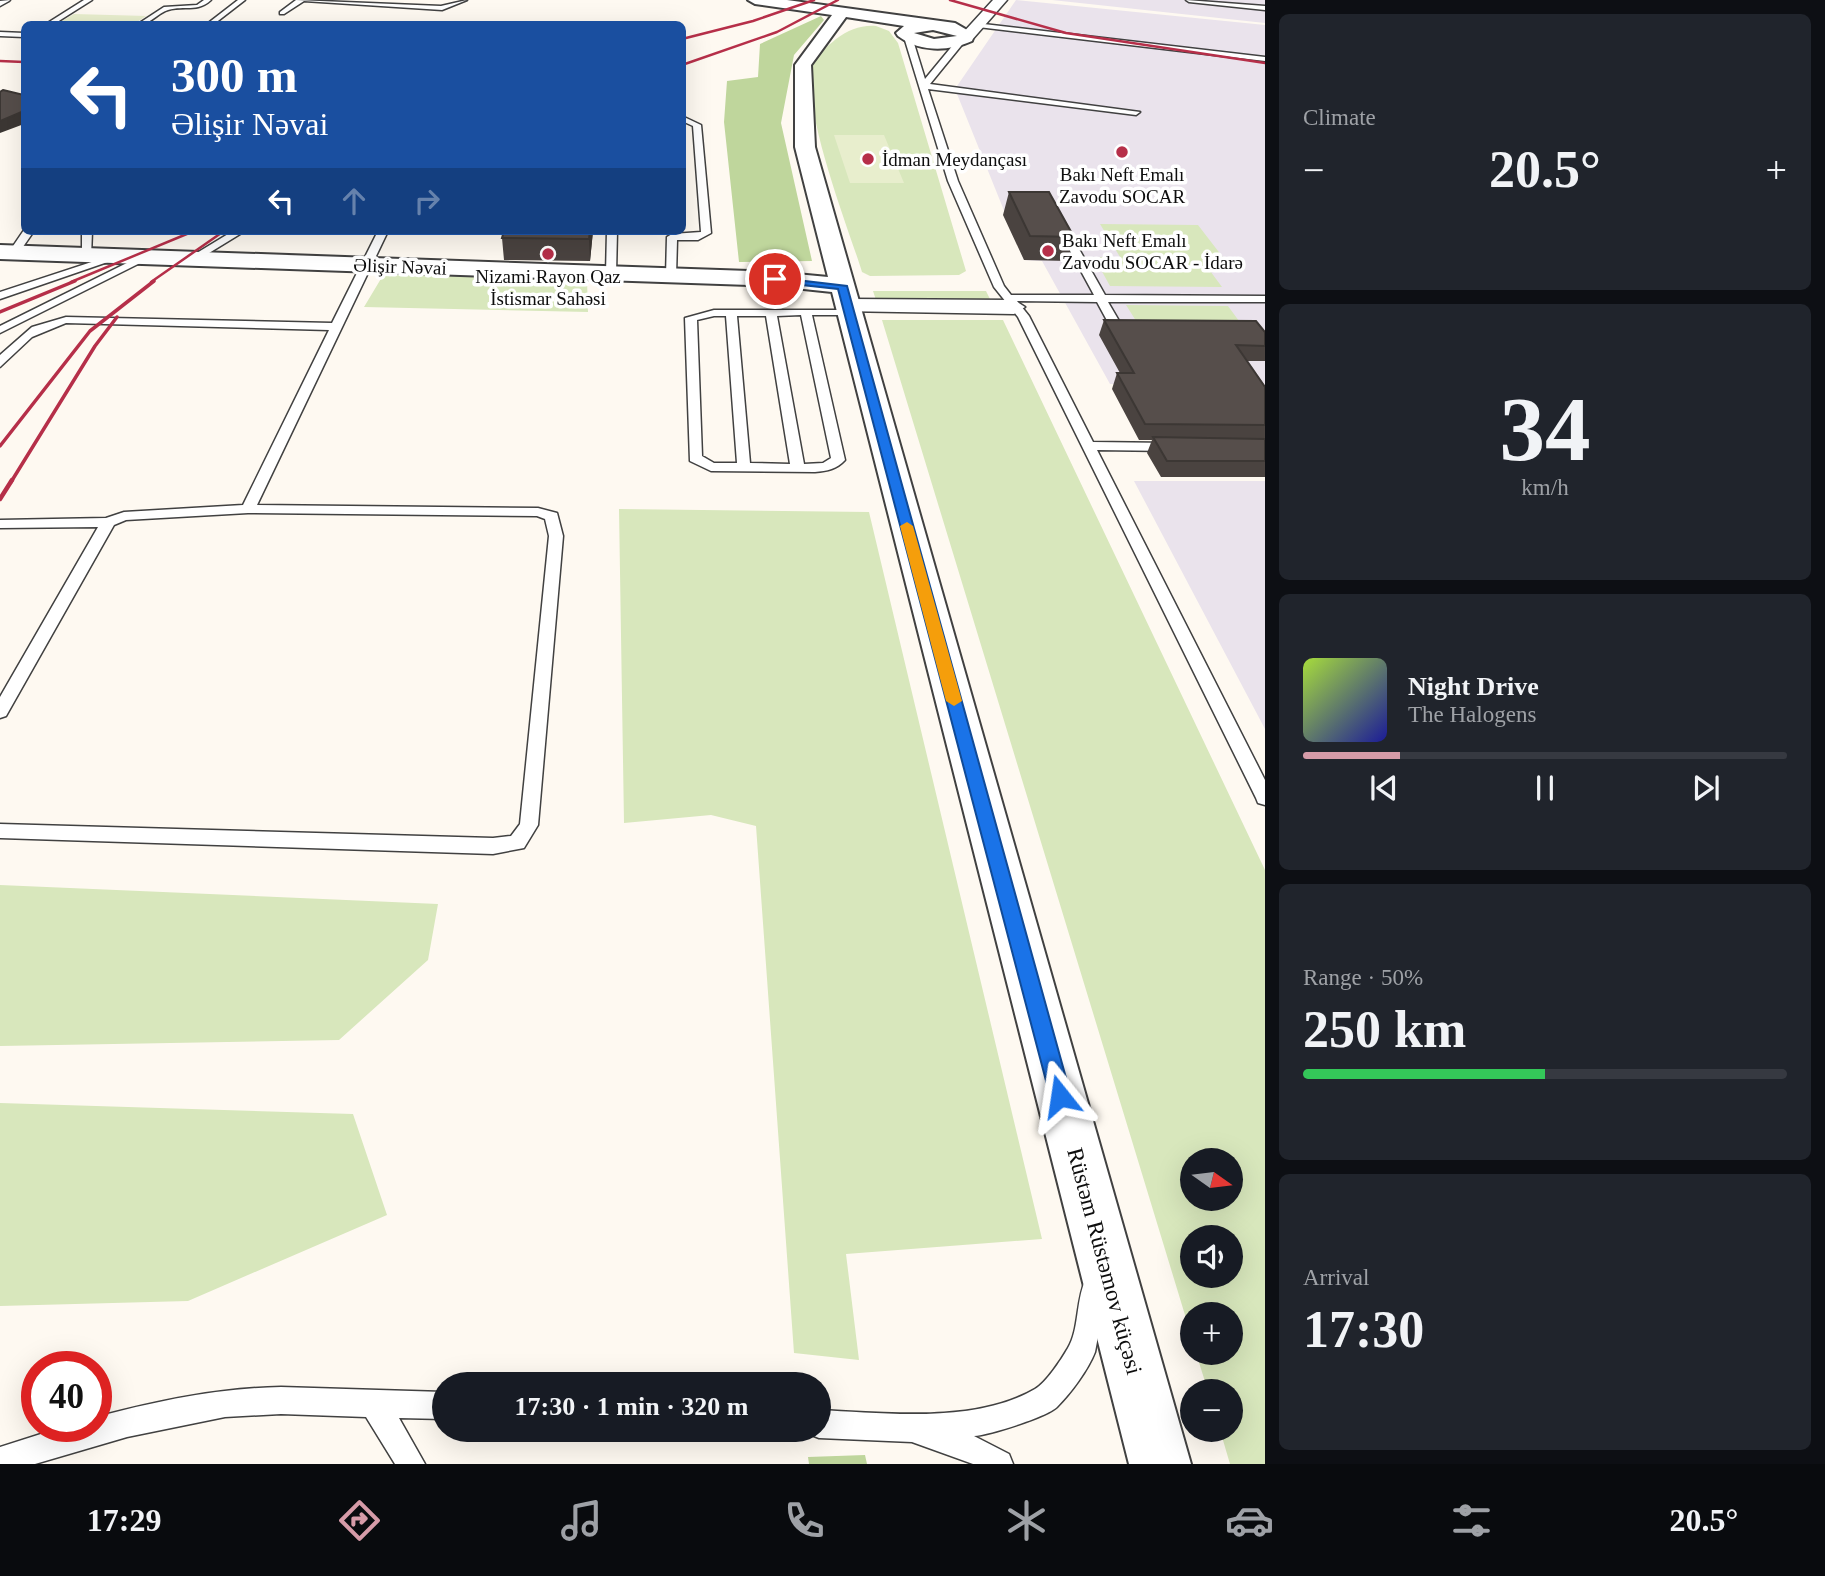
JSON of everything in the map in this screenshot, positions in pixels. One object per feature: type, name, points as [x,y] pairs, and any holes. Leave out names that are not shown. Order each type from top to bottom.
[{"type":"street","points":[[764,0],[955,28],[966,34],[963,39]]},
{"type":"street","points":[[978,25],[933,25],[906,30],[908,37],[927,42],[963,39],[978,25],[1000,0]]},
{"type":"street","name":"Rüstəm Rüstəmov küçəsi","points":[[842,12],[805,60],[801,78],[805,146],[1160,1464]]},
{"type":"street","name":"Əlişir Nəvai","points":[[7,252],[775,279],[846,302]]},
{"type":"street","points":[[846,302],[1007,297]]},
{"type":"lane","points":[[0,4],[7,0]]},
{"type":"lane","points":[[55,21],[89,0]]},
{"type":"lane","points":[[146,21],[162,9],[200,7],[208,0]]},
{"type":"lane","points":[[215,21],[242,0]]},
{"type":"lane","points":[[282,13],[301,0]]},
{"type":"lane","points":[[307,0],[434,8],[453,6],[464,0]]},
{"type":"lane","points":[[1189,0],[1265,8]]},
{"type":"lane","points":[[1251,0],[1265,1]]},
{"type":"lane","points":[[978,25],[1265,59]]},
{"type":"lane","points":[[0,34],[21,35]]},
{"type":"lane","points":[[908,37],[953,181],[1007,297],[1023,316],[1265,798]]},
{"type":"lane","points":[[924,86],[963,39]]},
{"type":"lane","points":[[924,86],[1136,112]]},
{"type":"lane","points":[[671,276],[672,237],[698,237],[706,233],[697,125],[686,120]]},
{"type":"lane","points":[[7,252],[25,235]]},
{"type":"lane","points":[[87,235],[88,255]]},
{"type":"lane","points":[[192,259],[233,235]]},
{"type":"lane","points":[[248,509],[381,235]]},
{"type":"lane","points":[[611,274],[612,235]]},
{"type":"lane","points":[[1074,249],[1116,326]]},
{"type":"lane","points":[[0,296],[120,256]]},
{"type":"lane","points":[[0,330],[147,257]]},
{"type":"lane","points":[[1007,297],[1265,299]]},
{"type":"lane","points":[[806,312],[838,460],[826,467],[711,467],[695,458],[689,322],[697,315],[806,312],[846,302]]},
{"type":"lane","points":[[731,313],[744,467]]},
{"type":"lane","points":[[771,313],[798,468]]},
{"type":"lane","points":[[0,363],[23,335],[34,328],[65,320],[335,327]]},
{"type":"lane","points":[[1087,446],[1183,447]]},
{"type":"lane","points":[[0,524],[108,522],[124,516],[248,509],[538,512],[552,516],[556,536],[529,825],[517,842],[494,846],[0,831]]},
{"type":"lane","points":[[0,712],[108,522]]},
{"type":"lane","points":[[831,1424],[913,1428],[987,1421],[1046,1399],[1082,1352],[1094,1292],[1097,1231]]},
{"type":"lane","points":[[0,1461],[91,1432],[172,1413],[258,1401],[432,1406]]},
{"type":"lane","points":[[374,1404],[411,1464]]},
{"type":"lane","points":[[913,1428],[982,1453],[999,1464]]},
{"type":"shaded area","name":"Bakı Neft Emalı Zavodu SOCAR","points":[[1016,0],[1265,25],[1265,398],[1257,387],[1110,384],[1042,261],[1024,260],[955,89]]},
{"type":"shaded area","points":[[1052,0],[1265,0],[1265,23]]},
{"type":"shaded area","points":[[1134,481],[1265,481],[1265,729]]},
{"type":"green space","points":[[74,14],[146,16],[138,21],[62,21]]},
{"type":"green space","points":[[821,16],[824,20],[794,55],[781,123],[812,261],[739,262],[724,122],[727,81],[758,77],[760,44]]},
{"type":"green space","points":[[876,26],[889,31],[898,43],[966,271],[959,275],[870,276],[862,272],[837,197],[813,106],[811,81],[814,63],[824,50],[841,36],[860,27]]},
{"type":"green space","name":"İdman Meydançası","points":[[834,135],[884,135],[904,183],[850,183]]},
{"type":"green space","points":[[1100,224],[1198,225],[1225,260],[1202,260],[1222,287],[1110,286],[1094,257],[1120,257]]},
{"type":"green space","points":[[385,272],[587,280],[588,312],[364,307]]},
{"type":"green space","points":[[873,291],[986,291],[992,303],[877,303]]},
{"type":"green space","points":[[1126,305],[1228,306],[1250,336],[1145,335]]},
{"type":"green space","points":[[882,320],[1003,320],[1265,870],[1265,1464],[1230,1464],[1224,1442],[1243,1442],[1243,1379],[1204,1379],[1200,1365],[1243,1365],[1243,1302],[1181,1302]]},
{"type":"green space","points":[[619,509],[869,512],[1042,1239],[846,1254],[859,1360],[794,1353],[756,826],[711,815],[624,823]]},
{"type":"green space","points":[[0,885],[438,904],[428,960],[339,1040],[0,1046]]},
{"type":"green space","points":[[0,1103],[353,1114],[387,1215],[188,1301],[0,1306]]},
{"type":"green space","points":[[865,1455],[867,1464],[809,1464],[808,1457]]},
{"type":"building","points":[[3,90],[21,94],[21,112],[0,121],[0,92]]},
{"type":"building","points":[[1009,192],[1049,192],[1074,237],[1030,236]]},
{"type":"building","points":[[503,235],[590,235],[589,239],[502,238]]},
{"type":"building","points":[[1104,320],[1256,321],[1265,332],[1265,346],[1236,345],[1265,387],[1265,425],[1145,424],[1117,373],[1134,373]]},
{"type":"building","points":[[1153,437],[1265,439],[1265,461],[1167,461]]},
{"type":"railway","points":[[686,38],[753,21],[814,0]]},
{"type":"railway","points":[[686,64],[777,32],[838,0]]},
{"type":"railway","points":[[950,0],[1066,33],[1265,63]]},
{"type":"railway","points":[[0,61],[21,62]]},
{"type":"railway","points":[[71,282],[184,235]]},
{"type":"railway","points":[[151,282],[218,235]]},
{"type":"railway","points":[[0,312],[75,281]]},
{"type":"railway","points":[[0,446],[90,331],[154,281]]},
{"type":"railway","points":[[11,482],[95,346],[117,317]]},
{"type":"railway","points":[[0,499],[12,480]]},
{"type":"slow traffic","points":[[907,526],[954,701]]},
{"type":"place","name":"Bakı Neft Emalı Zavodu SOCAR","points":[[1122,152]]},
{"type":"place","name":"İdman Meydançası","points":[[868,159]]},
{"type":"place","name":"Bakı Neft Emalı Zavodu SOCAR - İdarə","points":[[1048,251]]},
{"type":"place","name":"Nizami Rayon Qaz İstismar Sahəsi","points":[[548,254]]},
{"type":"route","points":[[775,279],[842,286],[1060,1096]]}]
